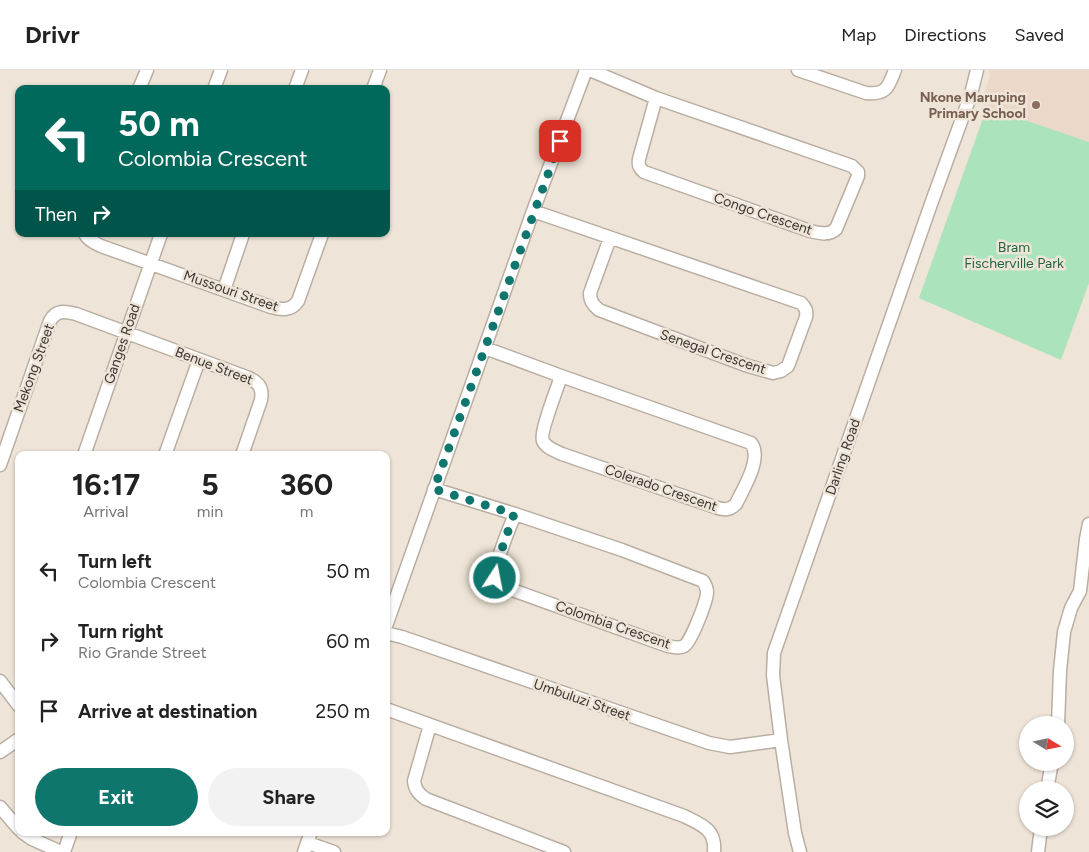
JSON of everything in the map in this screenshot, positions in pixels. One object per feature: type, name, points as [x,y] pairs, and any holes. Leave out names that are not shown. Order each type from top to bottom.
[{"type":"street","points":[[141,85],[147,70]]},
{"type":"street","points":[[215,85],[221,70]]},
{"type":"street","points":[[296,85],[302,70]]},
{"type":"street","points":[[374,85],[380,70]]},
{"type":"street","points":[[390,615],[586,70]]},
{"type":"street","name":"Congo Crescent","points":[[590,70],[656,98],[852,166],[858,172],[858,176],[836,228],[832,232],[822,234],[810,231],[644,172],[640,169],[638,159],[656,98]]},
{"type":"street","points":[[798,70],[866,93],[876,94],[886,90],[895,70]]},
{"type":"street","name":"Darling Road","points":[[800,852],[795,834],[773,674],[776,644],[971,94],[977,70]]},
{"type":"street","name":"Senegal Crescent","points":[[534,211],[801,303],[807,312],[806,317],[788,366],[781,372],[773,373],[745,365],[599,310],[590,300],[590,293],[610,238]]},
{"type":"street","name":"Mussouri Street","points":[[87,237],[95,243],[271,307],[284,309],[294,305],[300,296],[321,237]]},
{"type":"street","name":"Ganges Road","points":[[85,451],[160,237]]},
{"type":"street","points":[[224,290],[242,237]]},
{"type":"street","name":"Mekong Street","points":[[0,465],[44,336],[53,316],[57,313],[68,312],[126,333]]},
{"type":"street","name":"Benue Street","points":[[126,333],[254,380],[262,391],[261,400],[243,451]]},
{"type":"street","name":"Colerado Crescent","points":[[485,348],[751,443],[755,451],[753,466],[736,504],[726,510],[715,507],[562,454],[548,447],[543,441],[543,431],[561,376]]},
{"type":"street","points":[[166,451],[199,360]]},
{"type":"street","name":"Colombia Crescent","points":[[434,489],[514,514],[622,550],[703,581],[707,592],[706,602],[687,644],[680,647],[668,646],[499,584],[495,578],[496,566],[514,514]]},
{"type":"street","points":[[1058,716],[1064,632],[1071,608],[1084,588],[1086,539],[1089,524]]},
{"type":"street","name":"Umbuluzi Street","points":[[390,634],[709,743],[730,747],[781,740]]},
{"type":"street","points":[[0,681],[15,701]]},
{"type":"street","points":[[390,710],[684,816],[702,825],[711,833],[714,842],[714,852]]},
{"type":"street","points":[[430,724],[414,781],[418,793],[426,799],[564,852]]},
{"type":"street","points":[[0,752],[15,742]]},
{"type":"street","points":[[0,806],[15,824]]},
{"type":"street","points":[[28,836],[62,852],[69,836]]},
{"type":"street","points":[[1038,852],[1041,836]]},
{"type":"street","points":[[308,842],[334,852]]},
{"type":"shaded area","name":"Nkone Maruping Primary School","points":[[989,70],[1089,70],[1089,142],[987,107],[981,102],[990,76]]},
{"type":"green space","name":"Bram Fischerville Park","points":[[987,107],[1089,142],[1089,283],[1061,360],[919,298]]},
{"type":"place","name":"Nkone Maruping Primary School","points":[[1036,105]]},
{"type":"route","points":[[495,578],[496,566],[514,514],[434,489],[560,141]]}]
